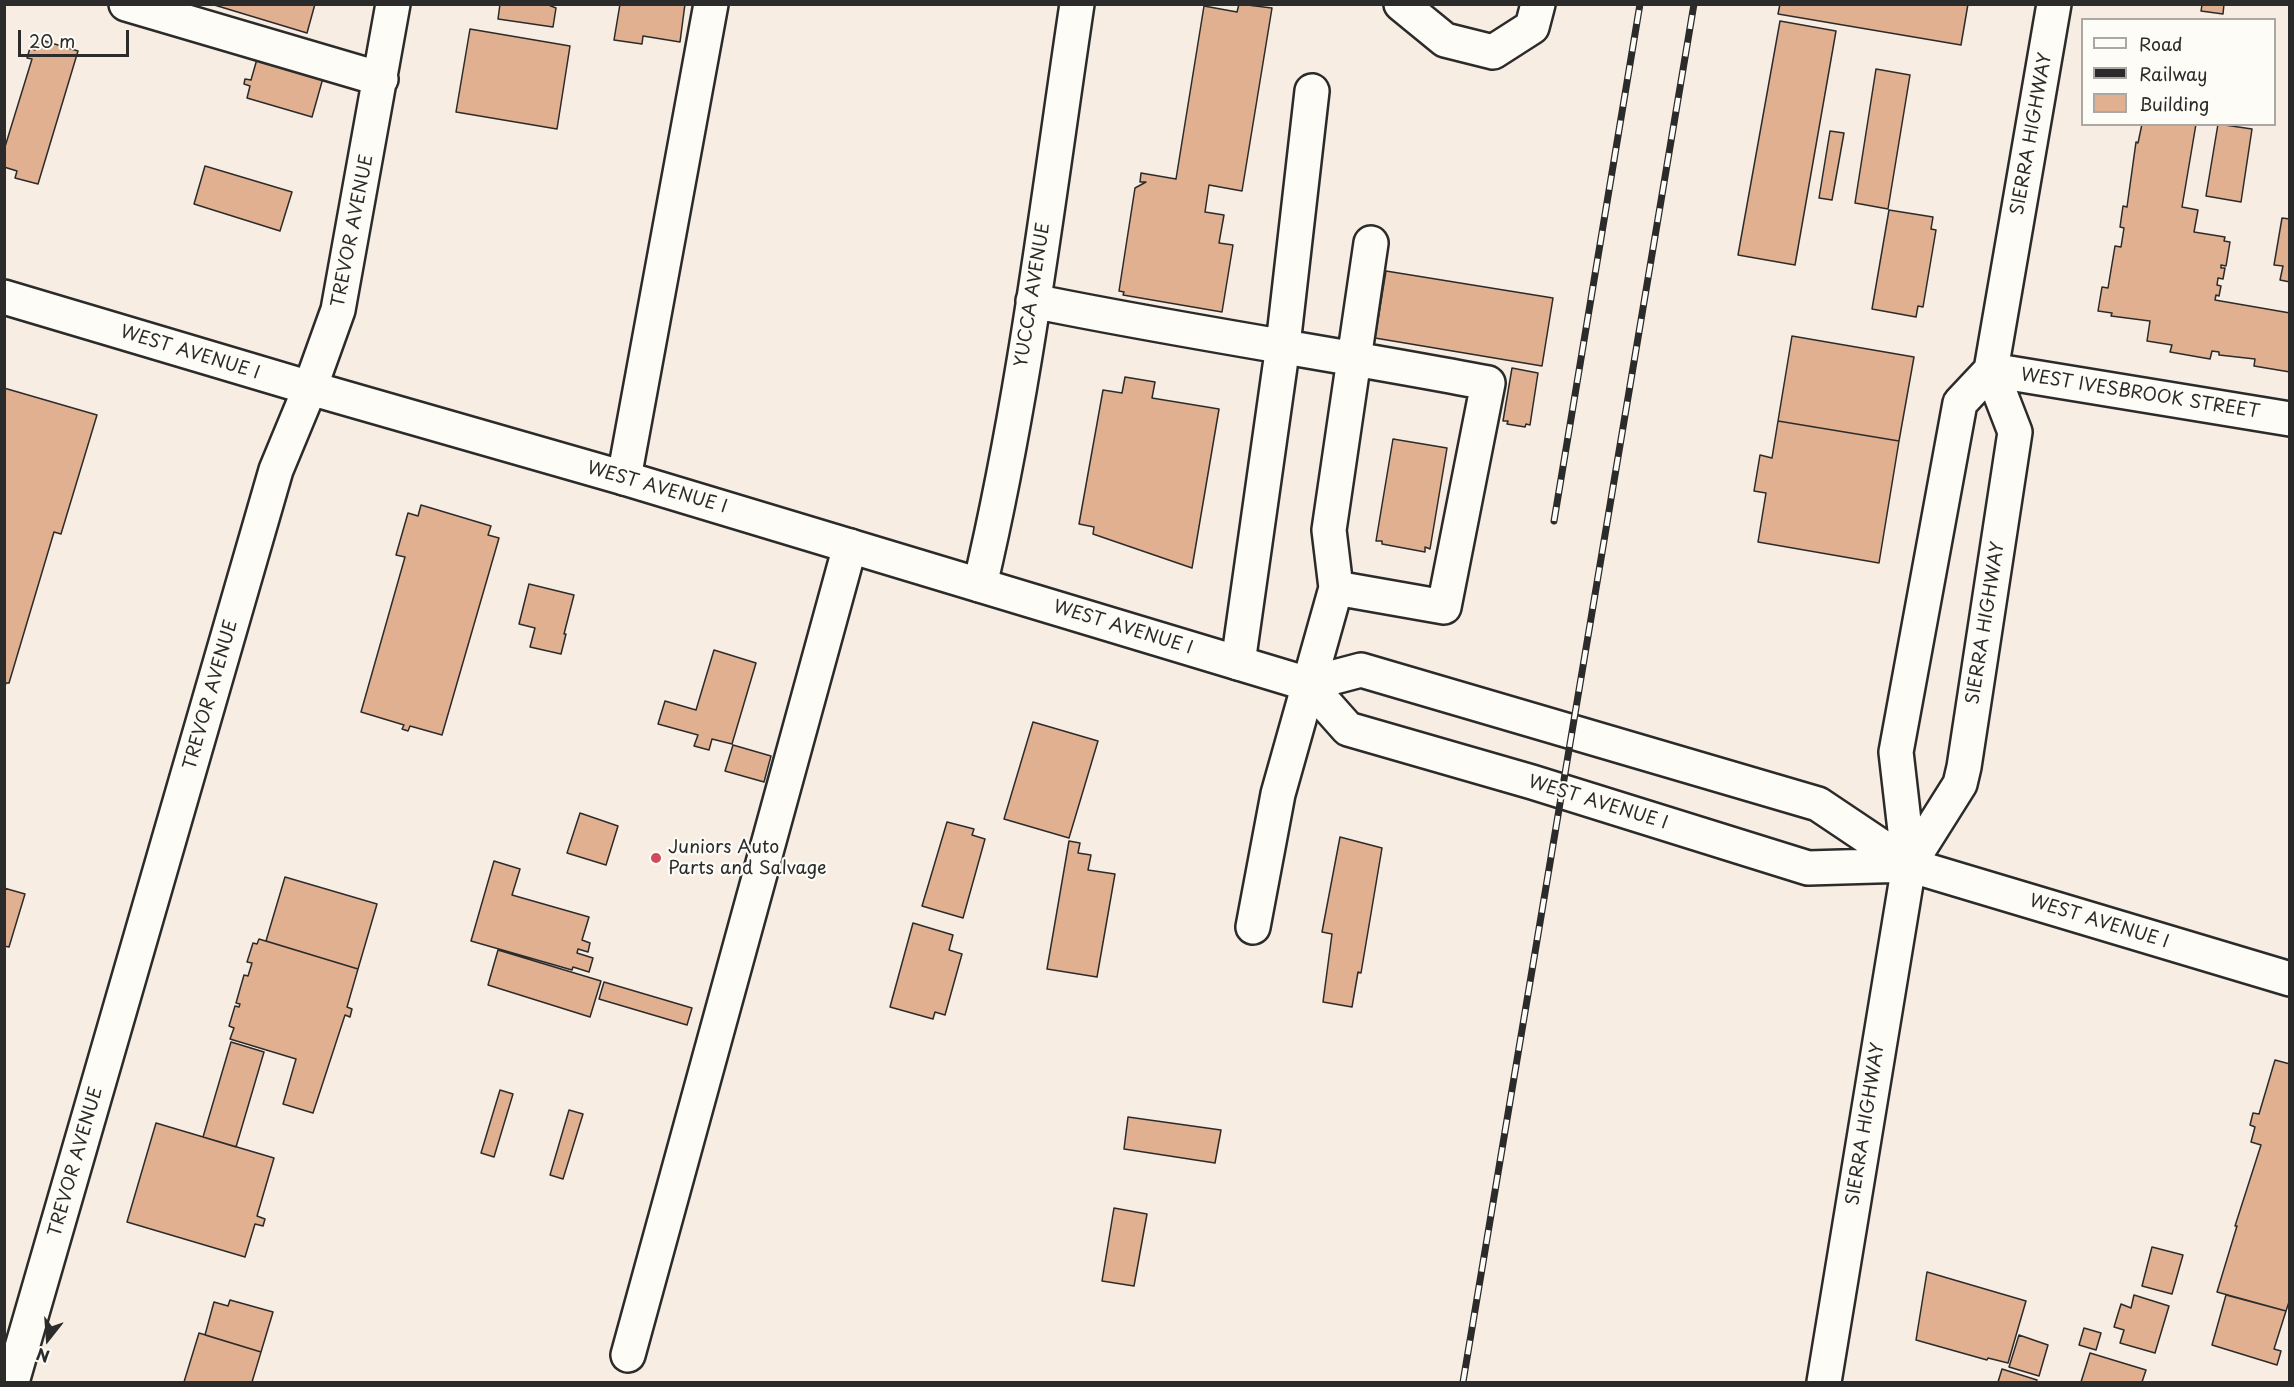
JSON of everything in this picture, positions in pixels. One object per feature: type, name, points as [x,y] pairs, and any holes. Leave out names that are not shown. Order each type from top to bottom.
[{"type":"main road","points":[[126,4],[381,79]]},
{"type":"main road","name":"TREVOR AVENUE","points":[[12,1383],[276,470],[310,388],[338,310],[393,4]]},
{"type":"main road","points":[[624,478],[711,4]]},
{"type":"main road","name":"YUCCA AVENUE","points":[[980,585],[999,503],[1033,302],[1077,4]]},
{"type":"main road","points":[[1401,4],[1445,40],[1492,52],[1532,27],[1538,4]]},
{"type":"main road","name":"SIERRA HIGHWAY","points":[[1908,865],[1960,784],[1964,767],[2015,432],[1991,370],[2054,4]]},
{"type":"main road","points":[[1238,663],[1283,345],[1312,91]]},
{"type":"main road","points":[[1253,927],[1278,794],[1336,588],[1329,530],[1371,243]]},
{"type":"main road","name":"WEST AVENUE I","points":[[4,297],[624,478],[1308,684],[1361,670],[1818,804],[1908,865],[2289,979]]},
{"type":"main road","points":[[1033,302],[1354,357],[1488,383],[1444,607],[1336,588]]},
{"type":"main road","name":"SIERRA HIGHWAY","points":[[1824,1383],[1908,865],[1896,752],[1960,403],[1991,370]]},
{"type":"main road","name":"WEST IVESBROOK STREET","points":[[1991,370],[2289,419]]},
{"type":"main road","points":[[628,1355],[850,546]]},
{"type":"main road","name":"WEST AVENUE I","points":[[1308,684],[1348,729],[1532,782],[1808,868],[1908,865]]},
{"type":"building","points":[[211,4],[315,4],[307,33]]},
{"type":"building","points":[[500,4],[546,4],[556,8],[553,27],[498,19]]},
{"type":"building","points":[[620,4],[685,4],[680,42],[643,36],[642,44],[614,40]]},
{"type":"building","points":[[1239,4],[1272,8],[1242,191],[1209,185],[1205,212],[1224,215],[1219,243],[1233,245],[1222,312],[1123,295],[1124,292],[1119,291],[1135,188],[1146,182],[1140,182],[1141,173],[1176,179],[1204,6],[1237,12]]},
{"type":"building","points":[[1780,4],[1968,4],[1961,45],[1778,14]]},
{"type":"building","points":[[2198,4],[2224,4],[2223,14],[2201,11],[2202,5]]},
{"type":"building","points":[[1780,21],[1836,31],[1795,265],[1738,255]]},
{"type":"building","points":[[470,29],[570,46],[557,129],[456,112]]},
{"type":"building","points":[[38,39],[78,51],[38,184],[15,178],[17,171],[4,167],[4,150],[32,59],[27,58],[30,48],[35,50]]},
{"type":"building","points":[[257,59],[323,78],[312,117],[247,98],[250,86],[244,84],[245,79],[251,80]]},
{"type":"building","points":[[1876,69],[1910,75],[1888,209],[1855,203]]},
{"type":"building","points":[[2142,126],[2196,126],[2182,207],[2198,210],[2194,232],[2225,237],[2224,241],[2230,242],[2226,266],[2221,265],[2221,268],[2225,268],[2223,279],[2218,278],[2217,285],[2221,286],[2219,296],[2216,295],[2215,300],[2290,313],[2290,372],[2254,366],[2255,359],[2219,355],[2219,352],[2212,351],[2210,359],[2170,352],[2172,345],[2147,341],[2150,321],[2111,316],[2112,313],[2098,311],[2102,287],[2108,288],[2115,246],[2121,247],[2124,228],[2120,227],[2123,206],[2127,207],[2136,142],[2138,143]]},
{"type":"building","points":[[2218,126],[2252,129],[2241,202],[2206,196]]},
{"type":"building","points":[[1830,131],[1844,133],[1832,200],[1819,198]]},
{"type":"building","points":[[205,166],[292,192],[280,231],[194,204]]},
{"type":"building","points":[[1889,210],[1933,217],[1931,229],[1936,230],[1923,307],[1918,306],[1916,317],[1872,309]]},
{"type":"building","points":[[2282,218],[2290,219],[2290,282],[2280,280],[2283,266],[2274,265]]},
{"type":"building","points":[[1386,271],[1553,298],[1542,366],[1375,338]]},
{"type":"building","points":[[1792,336],[1914,357],[1899,441],[1778,421]]},
{"type":"building","points":[[1512,368],[1538,373],[1530,425],[1526,424],[1525,427],[1507,424],[1508,421],[1503,421]]},
{"type":"building","points":[[1125,377],[1155,382],[1152,398],[1219,409],[1192,568],[1093,534],[1094,527],[1079,524],[1103,390],[1122,393]]},
{"type":"building","points":[[4,388],[97,415],[61,534],[54,532],[9,683],[6,683],[4,689]]},
{"type":"building","points":[[1778,421],[1899,441],[1879,563],[1758,542],[1766,493],[1754,491],[1760,455],[1772,458]]},
{"type":"building","points":[[1393,439],[1447,448],[1430,549],[1425,547],[1425,552],[1376,541]]},
{"type":"building","points":[[421,505],[491,526],[488,535],[499,538],[442,735],[410,726],[408,731],[402,729],[404,725],[361,712],[405,557],[396,555],[408,513],[418,516]]},
{"type":"building","points":[[529,584],[574,595],[561,654],[530,647],[535,628],[519,624]]},
{"type":"building","points":[[714,650],[756,663],[732,744],[712,739],[709,750],[694,746],[698,735],[658,724],[665,701],[696,710]]},
{"type":"building","points":[[1033,722],[1098,741],[1069,838],[1004,819]]},
{"type":"building","points":[[733,745],[771,756],[764,782],[725,771]]},
{"type":"building","points":[[580,813],[618,826],[606,865],[567,853]]},
{"type":"building","points":[[947,822],[974,829],[972,835],[985,839],[963,918],[922,906]]},
{"type":"building","points":[[1340,837],[1382,848],[1361,973],[1358,972],[1352,1007],[1323,1002],[1332,934],[1322,932]]},
{"type":"building","points":[[1069,841],[1080,843],[1078,853],[1091,855],[1088,870],[1115,874],[1097,977],[1047,969]]},
{"type":"building","points":[[494,861],[520,869],[512,895],[589,917],[582,940],[590,943],[588,952],[578,949],[577,953],[593,958],[589,972],[573,967],[572,970],[471,941]]},
{"type":"building","points":[[285,877],[377,904],[358,969],[266,941]]},
{"type":"building","points":[[4,888],[25,894],[9,947],[4,946]]},
{"type":"building","points":[[913,923],[953,935],[949,950],[962,954],[945,1015],[935,1012],[933,1019],[890,1007]]},
{"type":"building","points":[[259,939],[358,969],[347,1007],[352,1009],[350,1017],[345,1015],[313,1113],[283,1104],[296,1059],[230,1039],[234,1028],[229,1026],[235,1006],[239,1007],[240,1004],[236,1003],[244,975],[248,976],[252,963],[247,962],[253,943],[257,944]]},
{"type":"building","points":[[498,950],[601,981],[590,1017],[488,985]]},
{"type":"building","points":[[604,982],[692,1008],[687,1025],[599,999]]},
{"type":"building","points":[[231,1042],[264,1052],[236,1147],[203,1137]]},
{"type":"building","points":[[2275,1060],[2290,1064],[2290,1299],[2286,1311],[2217,1292],[2261,1145],[2251,1142],[2255,1127],[2250,1125],[2253,1113],[2259,1114]]},
{"type":"building","points":[[500,1090],[513,1094],[494,1157],[481,1153]]},
{"type":"building","points":[[569,1110],[583,1114],[563,1179],[550,1175]]},
{"type":"building","points":[[1128,1117],[1221,1130],[1215,1163],[1124,1149]]},
{"type":"building","points":[[156,1123],[274,1158],[257,1216],[265,1219],[263,1226],[255,1224],[245,1257],[127,1222]]},
{"type":"building","points":[[1114,1208],[1147,1214],[1134,1286],[1102,1281]]},
{"type":"building","points":[[2152,1247],[2183,1255],[2172,1294],[2142,1286]]},
{"type":"building","points":[[1927,1272],[2026,1301],[2008,1363],[1988,1358],[1987,1360],[1916,1340]]},
{"type":"building","points":[[2134,1295],[2169,1306],[2155,1353],[2120,1343],[2124,1330],[2114,1327],[2121,1304],[2131,1308]]},
{"type":"building","points":[[2226,1295],[2286,1311],[2274,1349],[2281,1351],[2277,1365],[2212,1345]]},
{"type":"building","points":[[230,1300],[273,1312],[261,1352],[205,1335],[214,1302],[228,1306]]},
{"type":"building","points":[[2084,1328],[2101,1333],[2096,1350],[2079,1345]]},
{"type":"building","points":[[199,1333],[261,1352],[252,1382],[184,1382]]},
{"type":"building","points":[[2019,1335],[2048,1345],[2039,1376],[2009,1367]]},
{"type":"building","points":[[2090,1353],[2146,1370],[2142,1382],[2081,1382]]},
{"type":"building","points":[[2002,1369],[2037,1380],[2036,1382],[1998,1382]]},
{"type":"railway","points":[[1554,521],[1640,4]]},
{"type":"railway","points":[[1463,1382],[1694,4]]},
{"type":"place","name":"Juniors Auto Parts and Salvage","points":[[656,858]]}]
